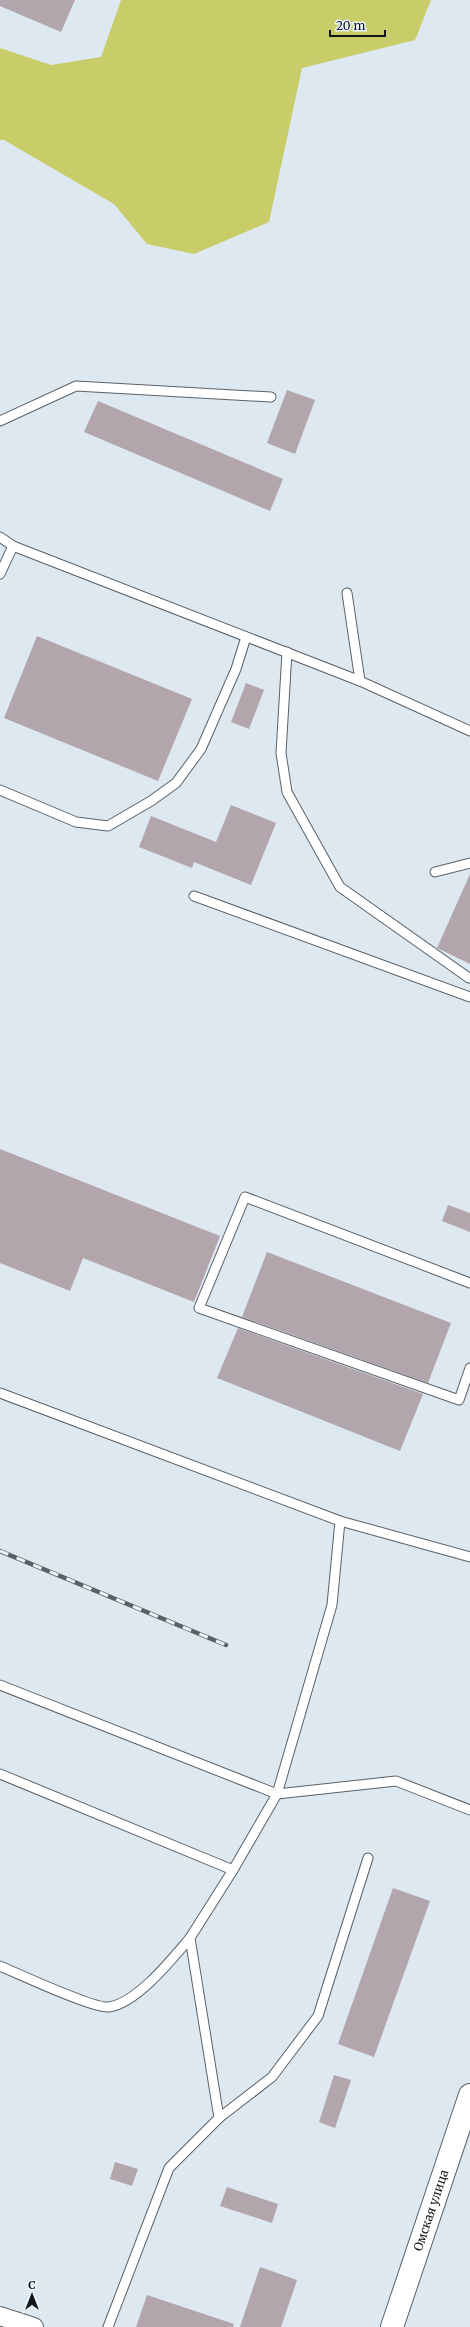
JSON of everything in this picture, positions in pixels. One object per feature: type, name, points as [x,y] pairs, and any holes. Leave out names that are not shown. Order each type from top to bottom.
[{"type":"main road","name":"Омская улица","points":[[392,2327],[470,2095]]},
{"type":"street","points":[[0,2316],[34,2327]]},
{"type":"lane","points":[[0,421],[76,386],[271,398]]},
{"type":"lane","points":[[0,537],[13,546],[360,681],[470,731]]},
{"type":"lane","points":[[0,574],[13,546]]},
{"type":"lane","points":[[346,593],[360,681]]},
{"type":"lane","points":[[0,790],[76,822],[108,826],[151,801],[176,782],[201,749],[236,669],[246,637]]},
{"type":"lane","points":[[287,652],[281,753],[287,792],[307,828],[340,887],[469,978]]},
{"type":"lane","points":[[435,872],[470,863]]},
{"type":"lane","points":[[194,896],[470,997]]},
{"type":"lane","points":[[470,1283],[245,1197],[199,1308],[458,1400],[470,1368]]},
{"type":"lane","points":[[0,1393],[340,1521],[470,1557]]},
{"type":"lane","points":[[0,1966],[87,2002],[108,2007],[126,2000],[161,1972],[190,1938],[233,1870],[277,1794],[332,1605],[340,1521]]},
{"type":"lane","points":[[0,1685],[277,1794],[396,1781],[470,1810]]},
{"type":"lane","points":[[0,1774],[233,1870]]},
{"type":"lane","points":[[108,2327],[169,2168],[219,2118],[272,2077],[318,2016],[368,1858]]},
{"type":"lane","points":[[190,1938],[219,2118]]},
{"type":"green space","points":[[121,0],[431,0],[415,40],[302,68],[269,222],[194,254],[147,244],[114,204],[4,140],[0,140],[0,48],[51,65],[101,57]]},
{"type":"building","points":[[0,0],[75,0],[61,32],[0,6]]},
{"type":"building","points":[[287,390],[315,400],[295,454],[267,443]]},
{"type":"building","points":[[98,401],[283,479],[270,511],[84,432]]},
{"type":"building","points":[[37,636],[192,699],[158,781],[4,718]]},
{"type":"building","points":[[246,683],[264,690],[249,729],[231,722]]},
{"type":"building","points":[[231,805],[276,823],[251,885],[194,862],[192,868],[139,847],[151,816],[216,842]]},
{"type":"building","points":[[470,874],[470,964],[437,948]]},
{"type":"building","points":[[0,1149],[220,1236],[194,1302],[83,1258],[70,1291],[0,1263]]},
{"type":"building","points":[[448,1205],[470,1213],[470,1232],[442,1221]]},
{"type":"building","points":[[267,1252],[451,1323],[428,1383],[242,1317]]},
{"type":"building","points":[[238,1328],[423,1394],[400,1451],[217,1378]]},
{"type":"building","points":[[393,1888],[430,1901],[374,2057],[338,2044]]},
{"type":"building","points":[[334,2075],[351,2080],[335,2128],[319,2122]]},
{"type":"building","points":[[115,2162],[138,2169],[132,2186],[110,2179]]},
{"type":"building","points":[[227,2187],[278,2204],[272,2223],[220,2206]]},
{"type":"building","points":[[260,2267],[297,2280],[281,2327],[240,2327]]},
{"type":"building","points":[[147,2295],[234,2324],[233,2327],[136,2327]]},
{"type":"railway","points":[[0,1551],[226,1645]]}]
